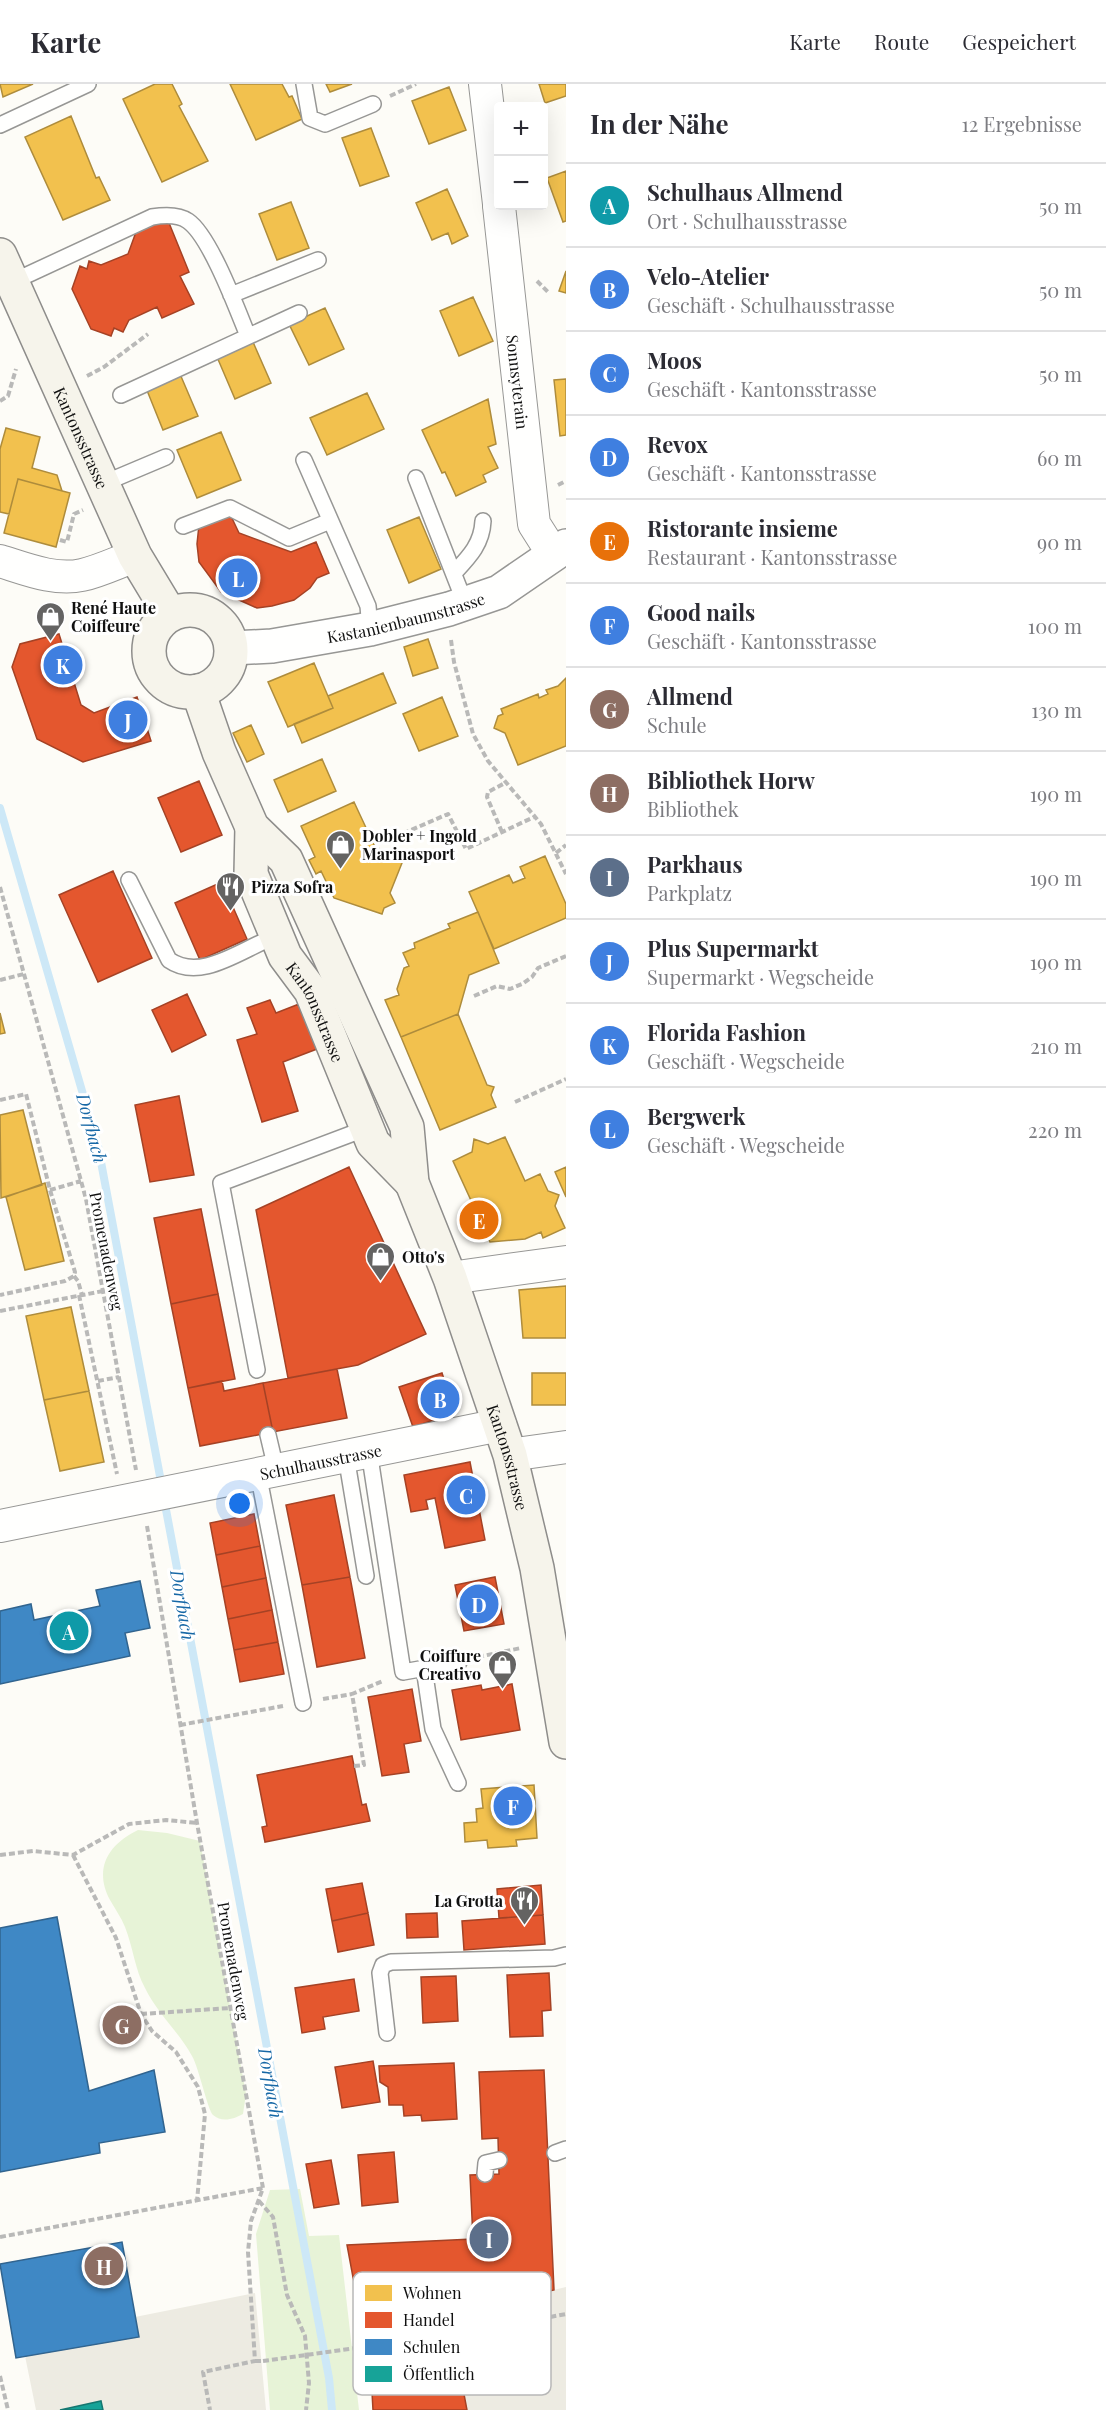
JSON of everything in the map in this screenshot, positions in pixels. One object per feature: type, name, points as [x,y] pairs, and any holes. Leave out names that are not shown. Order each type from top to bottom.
[{"type":"main road","name":"Kantonsstrasse","points":[[6,269],[95,495],[170,614]]},
{"type":"main road","points":[[190,609],[210,614],[225,628],[232,648],[226,671],[219,680],[198,691],[177,690],[167,685],[153,669],[150,659],[151,639],[162,621],[170,614],[190,609]]},
{"type":"main road","name":"Kantonsstrasse","points":[[198,691],[219,752],[252,827],[286,860],[407,1127],[412,1183],[450,1278],[505,1440],[537,1568],[566,1742]]},
{"type":"main road","name":"Kantonsstrasse","points":[[252,827],[251,874],[285,956],[311,991],[373,1143],[412,1183]]},
{"type":"street","name":"Sonnsyterain","points":[[485,84],[494,162]]},
{"type":"street","name":"Sonnsyterain","points":[[500,210],[534,524],[560,550]]},
{"type":"street","name":"Kastanienbaumstrasse","points":[[232,648],[272,646],[370,629],[457,606],[499,592],[560,550]]},
{"type":"street","points":[[0,561],[39,573],[62,576],[81,575],[135,556]]},
{"type":"street","points":[[450,1278],[566,1262]]},
{"type":"street","name":"Schulhausstrasse","points":[[0,1526],[358,1453],[505,1440],[566,1447]]},
{"type":"lane","points":[[0,125],[88,84]]},
{"type":"lane","points":[[304,84],[310,118],[326,124],[373,104]]},
{"type":"lane","points":[[6,269],[152,217],[178,216],[194,226],[231,295],[248,336]]},
{"type":"lane","points":[[231,295],[318,260]]},
{"type":"lane","points":[[121,395],[299,313]]},
{"type":"lane","points":[[95,495],[166,457]]},
{"type":"lane","points":[[304,460],[368,606],[370,629]]},
{"type":"lane","points":[[416,478],[454,573],[457,606]]},
{"type":"lane","points":[[183,526],[230,508],[289,538],[330,521]]},
{"type":"lane","points":[[454,573],[471,555],[482,536],[483,521]]},
{"type":"lane","points":[[129,880],[169,960],[178,967],[197,969],[277,936]]},
{"type":"lane","points":[[257,1370],[221,1183],[367,1128]]},
{"type":"lane","points":[[268,1435],[267,1471],[303,1703]]},
{"type":"lane","points":[[358,1453],[366,1576]]},
{"type":"lane","points":[[358,1453],[403,1672],[459,1662]]},
{"type":"lane","points":[[424,1668],[433,1729],[458,1784]]},
{"type":"lane","points":[[387,2033],[380,1973],[383,1965],[391,1962],[566,1955]]},
{"type":"lane","points":[[485,2174],[486,2163],[499,2160]]},
{"type":"path","points":[[373,104],[416,84]]},
{"type":"path","points":[[78,380],[104,368],[148,334]]},
{"type":"path","points":[[0,401],[8,396],[19,362]]},
{"type":"path","points":[[60,540],[67,542],[74,514],[95,495]]},
{"type":"path","points":[[457,606],[454,662],[473,734],[488,761],[534,817],[566,874]]},
{"type":"path","points":[[502,832],[487,797],[488,792],[505,783]]},
{"type":"path","points":[[395,837],[448,814],[466,849],[534,817]]},
{"type":"path","points":[[556,853],[566,845]]},
{"type":"path","name":"Promenadenweg","points":[[0,887],[81,1181],[142,1497],[197,1823],[263,2188],[250,2221],[248,2252],[255,2361]]},
{"type":"path","points":[[474,996],[497,986],[510,989],[522,984],[532,977],[538,968],[566,956]]},
{"type":"path","points":[[0,980],[24,974]]},
{"type":"path","points":[[515,1102],[566,1079]]},
{"type":"path","points":[[0,1100],[26,1094],[50,1190],[73,1261],[74,1276],[78,1281],[118,1474]]},
{"type":"path","points":[[50,1190],[81,1181]]},
{"type":"path","points":[[0,1295],[65,1281],[74,1276]]},
{"type":"path","points":[[0,1311],[103,1291]]},
{"type":"path","points":[[98,1381],[119,1377]]},
{"type":"path","points":[[459,1662],[467,1676],[473,1675],[472,1659],[525,1647],[549,1638]]},
{"type":"path","points":[[354,1766],[364,1765],[352,1694],[403,1672]]},
{"type":"path","points":[[180,1725],[228,1717]]},
{"type":"path","points":[[0,1856],[33,1851],[73,1855],[129,1824],[166,1820],[197,1823]]},
{"type":"path","points":[[73,1855],[117,1938],[141,2014],[152,2031],[176,2052],[189,2069],[198,2087],[205,2114],[197,2200]]},
{"type":"path","points":[[141,2014],[230,2008]]},
{"type":"path","points":[[0,2237],[263,2188]]},
{"type":"path","points":[[259,2200],[273,2217],[287,2295],[305,2336],[309,2383],[306,2410]]},
{"type":"path","points":[[551,2317],[566,2314]]},
{"type":"path","points":[[210,2410],[204,2372],[255,2361],[353,2348]]},
{"type":"path","points":[[0,2376],[8,2410]]},
{"type":"path","points":[[0,2401],[6,2400]]},
{"type":"green space","points":[[138,1830],[167,1833],[200,1841],[246,2094],[243,2114],[236,2117],[220,2119],[211,2112],[192,2056],[145,1988],[125,1927],[105,1888],[103,1878],[107,1858],[119,1842]]},
{"type":"green space","points":[[300,2189],[309,2236],[339,2235],[353,2358],[353,2395],[357,2395],[359,2410],[270,2410],[256,2234],[270,2190]]},
{"type":"shaded area","points":[[566,2287],[566,2410],[467,2410],[464,2395],[551,2395],[551,2291]]},
{"type":"shaded area","points":[[255,2293],[266,2410],[36,2410],[25,2356],[135,2317]]},
{"type":"building: Wohnen","points":[[0,84],[33,84],[3,97]]},
{"type":"building: Wohnen","points":[[155,84],[172,84],[182,104],[179,106],[208,161],[162,182],[123,99]]},
{"type":"building: Wohnen","points":[[230,84],[282,84],[289,97],[292,96],[302,119],[256,140]]},
{"type":"building: Wohnen","points":[[326,84],[352,84],[330,92]]},
{"type":"building: Wohnen","points":[[539,84],[566,84],[566,96],[545,102]]},
{"type":"building: Wohnen","points":[[449,87],[466,130],[429,144],[412,101]]},
{"type":"building: Wohnen","points":[[71,116],[96,178],[99,177],[110,200],[63,220],[25,137]]},
{"type":"building: Wohnen","points":[[371,128],[389,176],[360,186],[342,138]]},
{"type":"building: Wohnen","points":[[566,171],[566,221],[563,222],[548,178]]},
{"type":"building: Wohnen","points":[[447,189],[468,236],[452,244],[448,233],[432,240],[416,203]]},
{"type":"building: Wohnen","points":[[291,202],[309,248],[277,260],[259,214]]},
{"type":"building: Wohnen","points":[[566,271],[566,293],[559,291]]},
{"type":"building: Wohnen","points":[[473,297],[493,341],[459,356],[440,311]]},
{"type":"building: Wohnen","points":[[325,308],[344,349],[309,365],[289,324]]},
{"type":"building: Wohnen","points":[[253,342],[271,383],[235,399],[217,357]]},
{"type":"building: Wohnen","points":[[180,374],[198,416],[163,430],[146,388]]},
{"type":"building: Wohnen","points":[[566,379],[566,435],[560,436],[554,380]]},
{"type":"building: Wohnen","points":[[367,393],[384,429],[327,455],[310,418]]},
{"type":"building: Wohnen","points":[[488,399],[496,444],[488,447],[498,468],[483,475],[486,482],[456,496],[445,472],[442,473],[422,430]]},
{"type":"building: Wohnen","points":[[6,428],[40,437],[32,468],[57,475],[62,491],[18,479],[9,514],[0,512],[0,449]]},
{"type":"building: Wohnen","points":[[221,432],[241,480],[197,498],[177,450]]},
{"type":"building: Wohnen","points":[[18,479],[70,493],[56,547],[4,533]]},
{"type":"building: Wohnen","points":[[419,517],[441,569],[409,583],[387,530]]},
{"type":"building: Wohnen","points":[[428,639],[438,668],[413,676],[404,647]]},
{"type":"building: Wohnen","points":[[314,663],[333,708],[288,727],[268,682]]},
{"type":"building: Wohnen","points":[[383,673],[396,703],[302,743],[294,724],[333,708],[328,696]]},
{"type":"building: Wohnen","points":[[566,678],[566,746],[518,765],[505,733],[494,728],[498,716],[503,714],[501,709],[538,694],[539,698],[548,694],[546,690],[558,686]]},
{"type":"building: Wohnen","points":[[442,697],[458,736],[419,751],[403,714]]},
{"type":"building: Wohnen","points":[[251,725],[264,754],[247,762],[233,733]]},
{"type":"building: Wohnen","points":[[322,759],[336,791],[288,812],[274,780]]},
{"type":"building: Wohnen","points":[[354,802],[375,847],[404,858],[390,893],[395,903],[384,908],[382,914],[334,898],[321,871],[316,874],[309,860],[315,857],[301,826]]},
{"type":"building: Wohnen","points":[[545,856],[566,904],[566,918],[494,949],[469,892],[509,875],[513,883],[525,878],[520,867]]},
{"type":"building: Wohnen","points":[[478,912],[499,963],[469,975],[458,1014],[401,1037],[385,1000],[399,995],[397,989],[404,968],[409,966],[403,953],[415,948],[414,943],[450,928],[448,924]]},
{"type":"building: Wohnen","points":[[0,1013],[5,1033],[0,1034]]},
{"type":"building: Wohnen","points":[[458,1014],[487,1085],[494,1087],[491,1095],[496,1107],[440,1130],[401,1037]]},
{"type":"building: Wohnen","points":[[23,1110],[42,1185],[1,1198],[0,1115]]},
{"type":"building: Wohnen","points":[[505,1137],[525,1181],[540,1174],[548,1191],[559,1195],[555,1206],[565,1228],[543,1238],[541,1232],[525,1239],[490,1242],[453,1161],[472,1152],[474,1139],[488,1144]]},
{"type":"building: Wohnen","points":[[566,1167],[566,1197],[555,1172]]},
{"type":"building: Wohnen","points":[[45,1183],[64,1261],[25,1270],[6,1197]]},
{"type":"building: Wohnen","points":[[566,1286],[566,1338],[523,1338],[519,1290]]},
{"type":"building: Wohnen","points":[[71,1307],[89,1391],[44,1400],[26,1316]]},
{"type":"building: Wohnen","points":[[532,1373],[566,1373],[566,1405],[532,1405]]},
{"type":"building: Wohnen","points":[[89,1391],[104,1462],[60,1471],[44,1400]]},
{"type":"building: Wohnen","points":[[534,1785],[537,1838],[516,1840],[517,1846],[488,1848],[487,1840],[465,1842],[464,1823],[477,1822],[476,1809],[483,1808],[481,1789]]},
{"type":"building: Handel","points":[[167,218],[189,272],[180,276],[194,304],[162,318],[157,307],[129,320],[123,332],[114,328],[111,336],[91,329],[72,289],[80,266],[87,269],[89,261],[101,265],[128,254],[136,232]]},
{"type":"building: Handel","points":[[229,512],[239,533],[291,552],[316,542],[329,573],[317,578],[310,588],[294,600],[272,606],[257,608],[221,592],[199,562],[197,544],[199,525]]},
{"type":"building: Handel","points":[[59,634],[81,705],[94,713],[137,697],[151,741],[83,762],[37,739],[12,667],[20,644]]},
{"type":"building: Handel","points":[[199,781],[222,835],[181,852],[158,798]]},
{"type":"building: Handel","points":[[113,871],[152,958],[98,982],[59,895]]},
{"type":"building: Handel","points":[[222,882],[247,939],[200,960],[175,903]]},
{"type":"building: Handel","points":[[187,994],[206,1035],[172,1052],[152,1010]]},
{"type":"building: Handel","points":[[270,1000],[276,1013],[299,1004],[317,1049],[283,1062],[298,1111],[262,1122],[237,1040],[257,1034],[247,1008]]},
{"type":"building: Handel","points":[[179,1096],[194,1175],[150,1182],[135,1105]]},
{"type":"building: Handel","points":[[349,1167],[426,1334],[358,1365],[288,1378],[256,1210]]},
{"type":"building: Handel","points":[[201,1209],[218,1294],[171,1304],[154,1218]]},
{"type":"building: Handel","points":[[218,1294],[235,1379],[188,1388],[171,1304]]},
{"type":"building: Handel","points":[[337,1369],[347,1418],[273,1432],[263,1383]]},
{"type":"building: Handel","points":[[442,1373],[455,1413],[413,1427],[399,1387]]},
{"type":"building: Handel","points":[[222,1381],[224,1391],[263,1383],[273,1432],[200,1446],[188,1388]]},
{"type":"building: Handel","points":[[470,1462],[485,1540],[445,1548],[435,1498],[426,1500],[428,1509],[411,1512],[404,1475]]},
{"type":"building: Handel","points":[[334,1495],[350,1577],[302,1585],[286,1505]]},
{"type":"building: Handel","points":[[254,1514],[260,1546],[216,1555],[210,1523]]},
{"type":"building: Handel","points":[[260,1546],[266,1578],[222,1587],[216,1555]]},
{"type":"building: Handel","points":[[350,1577],[365,1658],[317,1667],[302,1585]]},
{"type":"building: Handel","points":[[495,1577],[504,1624],[464,1631],[455,1585]]},
{"type":"building: Handel","points":[[266,1578],[272,1610],[228,1619],[222,1587]]},
{"type":"building: Handel","points":[[272,1610],[278,1642],[234,1650],[228,1619]]},
{"type":"building: Handel","points":[[278,1642],[284,1674],[240,1682],[234,1650]]},
{"type":"building: Handel","points":[[512,1684],[520,1730],[461,1740],[452,1690],[481,1685],[482,1690]]},
{"type":"building: Handel","points":[[412,1689],[421,1741],[404,1744],[409,1772],[382,1776],[368,1697]]},
{"type":"building: Handel","points":[[352,1756],[362,1805],[366,1804],[370,1821],[265,1842],[262,1827],[267,1826],[257,1775]]},
{"type":"building: Handel","points":[[362,1883],[368,1913],[332,1921],[326,1889]]},
{"type":"building: Handel","points":[[541,1885],[543,1915],[499,1918],[497,1889]]},
{"type":"building: Handel","points":[[368,1913],[374,1945],[338,1952],[332,1921]]},
{"type":"building: Handel","points":[[437,1913],[438,1937],[407,1938],[406,1914]]},
{"type":"building: Handel","points":[[543,1915],[545,1944],[464,1950],[462,1921]]},
{"type":"building: Handel","points":[[549,1973],[551,2010],[542,2011],[543,2036],[510,2037],[507,1975]]},
{"type":"building: Handel","points":[[456,1976],[458,2021],[423,2023],[421,1977]]},
{"type":"building: Handel","points":[[354,1979],[359,2011],[323,2017],[325,2029],[302,2033],[295,1988]]},
{"type":"building: Handel","points":[[373,2061],[380,2102],[342,2108],[335,2067]]},
{"type":"building: Handel","points":[[454,2063],[457,2119],[422,2121],[421,2115],[404,2116],[403,2105],[389,2105],[388,2087],[380,2082],[379,2066]]},
{"type":"building: Handel","points":[[544,2070],[554,2290],[551,2291],[551,2272],[353,2272],[353,2277],[347,2245],[473,2239],[470,2175],[499,2174],[498,2138],[482,2139],[479,2072]]},
{"type":"building: Handel","points":[[394,2152],[398,2202],[362,2206],[358,2155]]},
{"type":"building: Handel","points":[[331,2160],[339,2204],[314,2208],[306,2164]]},
{"type":"building: Handel","points":[[372,2395],[464,2395],[467,2410],[373,2410]]},
{"type":"building: Schulen","points":[[140,1581],[150,1628],[125,1633],[130,1656],[0,1684],[0,1611],[31,1604],[34,1620],[100,1606],[96,1590]]},
{"type":"building: Schulen","points":[[57,1917],[89,2091],[154,2070],[165,2132],[99,2143],[100,2153],[0,2172],[0,1928]]},
{"type":"building: Schulen","points":[[122,2242],[139,2337],[16,2358],[0,2264]]},
{"type":"building: Öffentlich","points":[[101,2401],[103,2410],[60,2410]]},
{"type":"waterway","name":"Dorfbach","points":[[0,808],[98,1146],[162,1487]]},
{"type":"waterway","name":"Dorfbach","points":[[164,1499],[329,2378],[332,2410]]},
{"type":"place","name":"Bergwerk","points":[[238,578]]},
{"type":"place","name":"René Haute Coiffeure","points":[[50,642]]},
{"type":"place","name":"Florida Fashion","points":[[63,665]]},
{"type":"place","name":"Plus Supermarkt","points":[[128,720]]},
{"type":"place","name":"Dobler + Ingold Marinasport","points":[[341,870]]},
{"type":"place","name":"Pizza Sofra","points":[[230,912]]},
{"type":"place","name":"Ristorante insieme","points":[[479,1220]]},
{"type":"place","name":"Otto's","points":[[381,1282]]},
{"type":"place","name":"Velo-Atelier","points":[[440,1399]]},
{"type":"place","name":"Moos","points":[[466,1495]]},
{"type":"place","name":"Revox","points":[[479,1604]]},
{"type":"place","name":"Schulhaus Allmend","points":[[69,1631]]},
{"type":"place","name":"Coiffure Creativo","points":[[502,1690]]},
{"type":"place","name":"Good nails","points":[[513,1806]]},
{"type":"place","name":"La Grotta","points":[[524,1926]]},
{"type":"place","name":"Allmend","points":[[122,2025]]},
{"type":"place","name":"Parkhaus","points":[[489,2239]]},
{"type":"place","name":"Bibliothek Horw","points":[[104,2266]]}]
